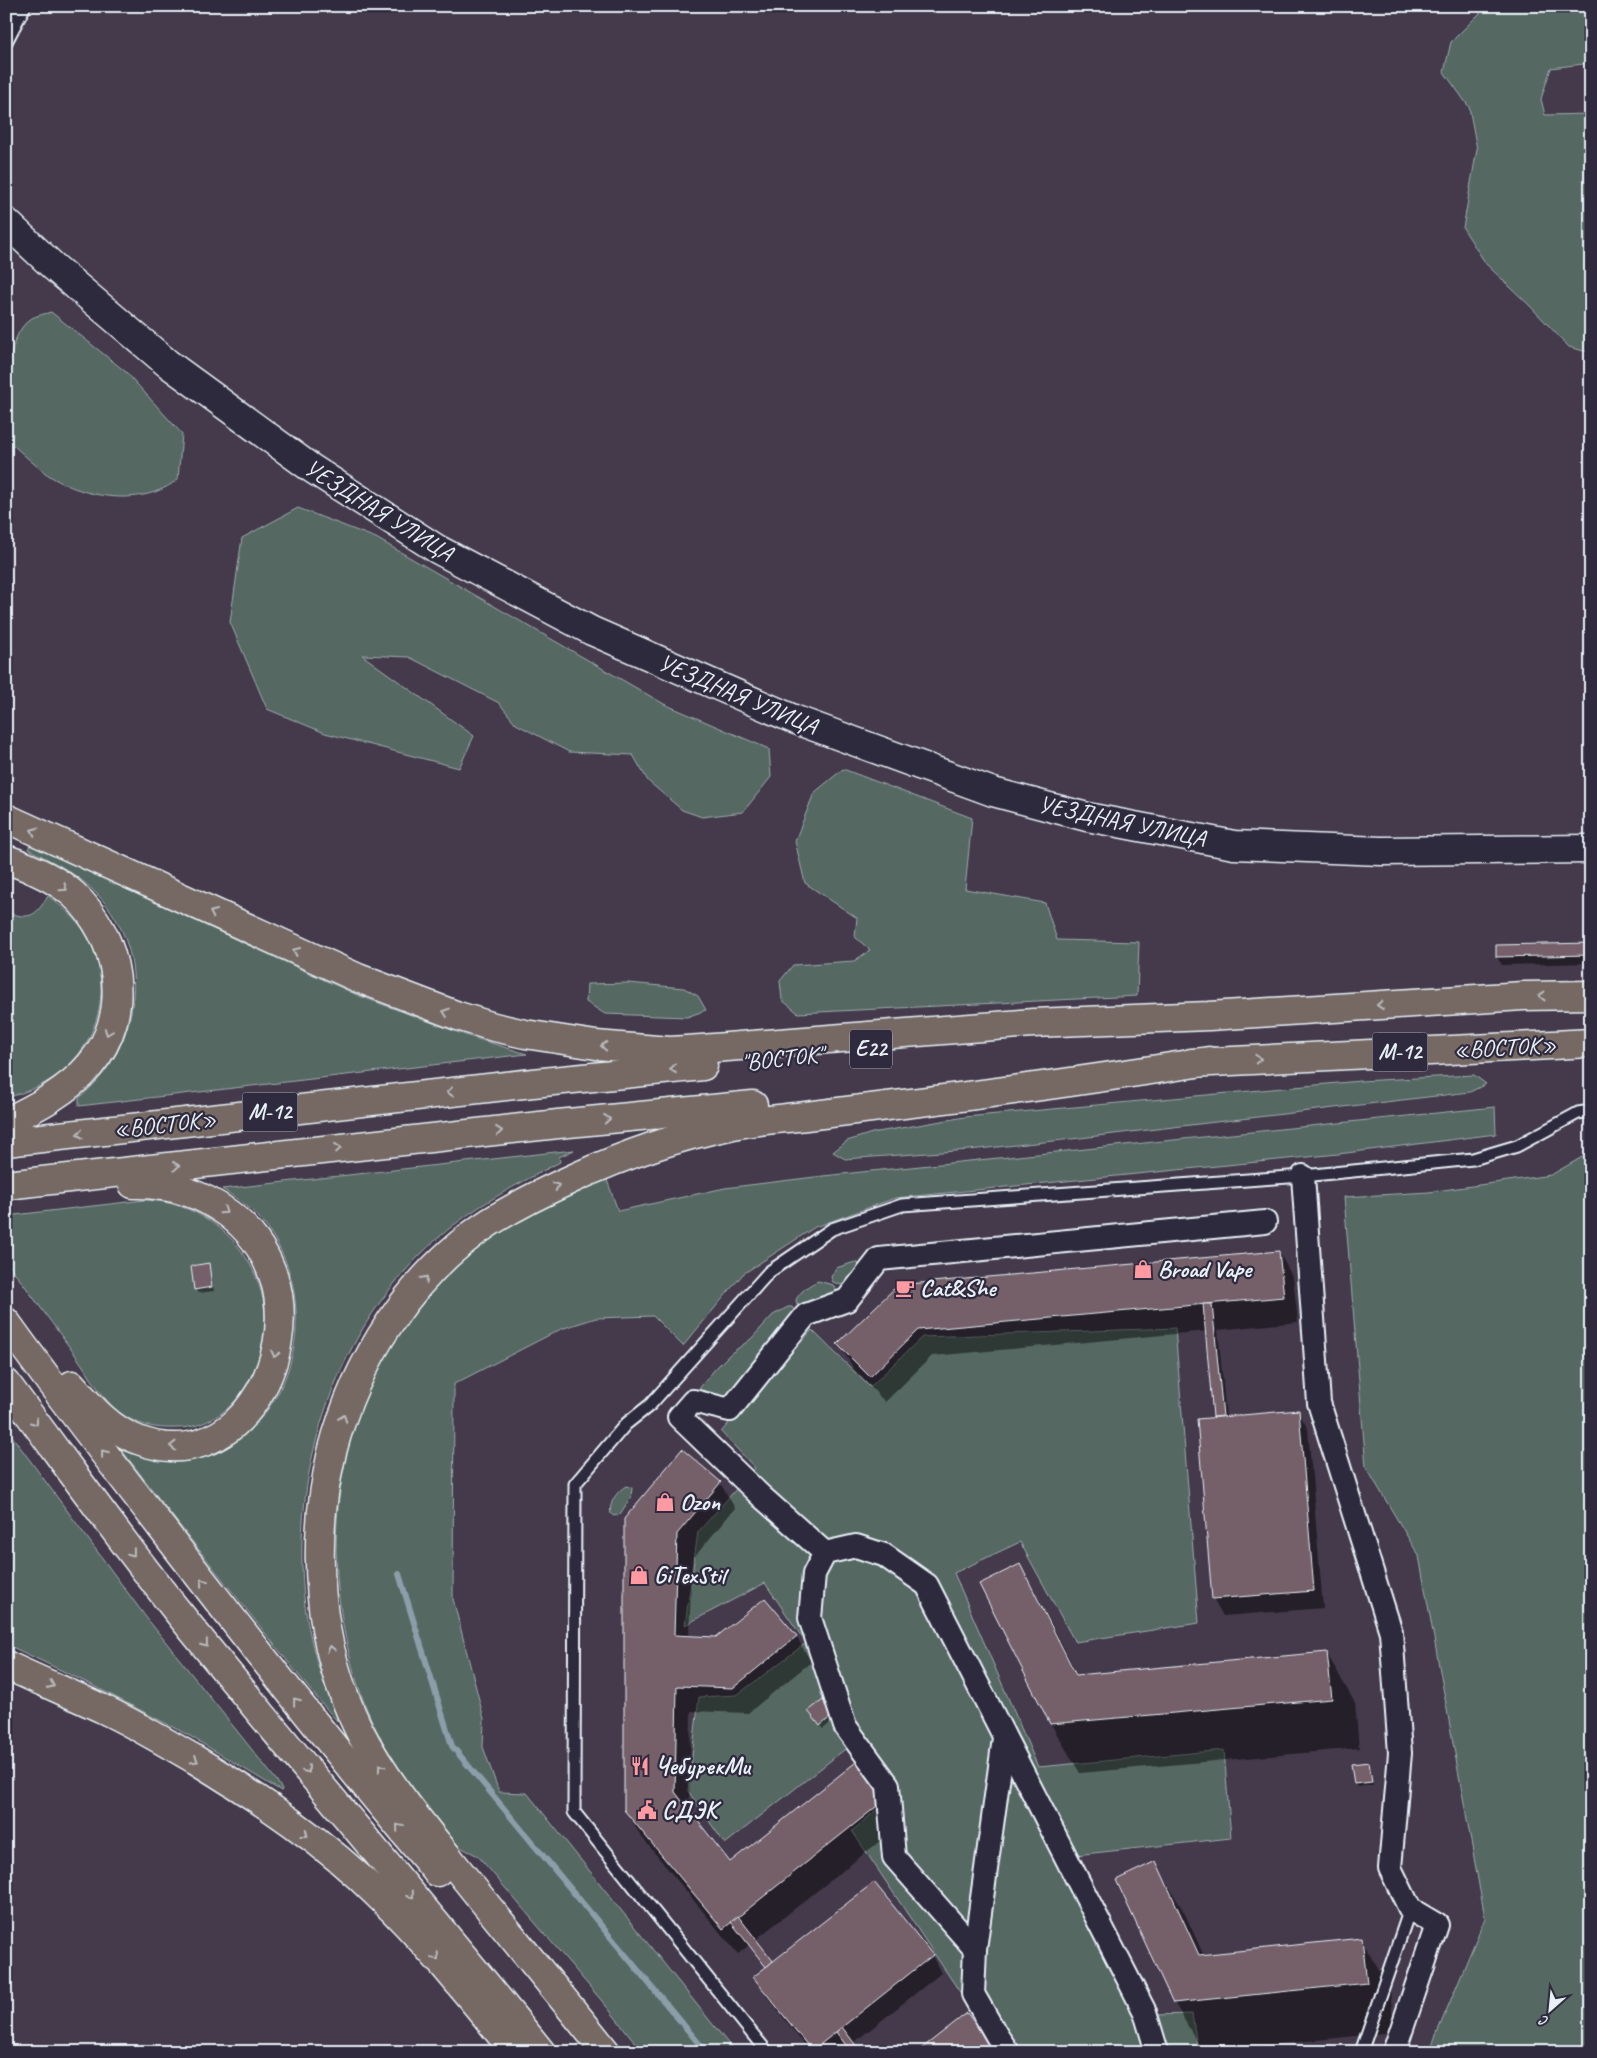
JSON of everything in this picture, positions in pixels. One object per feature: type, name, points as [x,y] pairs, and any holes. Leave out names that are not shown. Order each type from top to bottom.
[{"type":"main road","points":[[6,818],[358,978],[458,1016],[494,1027],[547,1038],[596,1045],[670,1051],[1033,1023],[1209,1016]]},
{"type":"main road","points":[[6,1122],[68,1087],[91,1064],[108,1035],[114,1017],[117,997],[113,959],[107,940],[97,921],[71,893],[14,862]]},
{"type":"main road","name":"«ВОСТОК»","points":[[1209,1016],[1523,996],[1591,995]]},
{"type":"main road","name":"\"ВОСТОК\"","points":[[533,1082],[1209,1016]]},
{"type":"main road","name":"«ВОСТОК»","points":[[1209,1061],[1591,1043]]},
{"type":"main road","points":[[6,1186],[558,1124],[1209,1061]]},
{"type":"main road","points":[[606,2052],[466,1881],[402,1798],[358,1728],[344,1695],[334,1662],[325,1620],[320,1578],[319,1541],[323,1500],[329,1465],[342,1420],[356,1385],[382,1334],[401,1307],[442,1260],[489,1222],[543,1192],[607,1163],[647,1148],[735,1124],[1015,1091],[1209,1061]]},
{"type":"main road","name":"«ВОСТОК»","points":[[6,1142],[533,1082]]},
{"type":"main road","points":[[6,1186],[138,1184],[185,1191],[215,1205],[237,1220],[259,1246],[274,1279],[280,1310],[279,1339],[271,1369],[260,1392],[245,1414],[220,1434],[194,1444],[169,1447],[137,1440],[120,1431],[104,1419],[88,1404],[6,1310]]},
{"type":"main road","points":[[6,1322],[69,1408],[343,1760],[588,2052]]},
{"type":"main road","points":[[6,1383],[174,1606],[316,1782],[541,2052]]},
{"type":"main road","points":[[6,1665],[104,1710],[165,1742],[237,1785],[292,1823],[336,1857],[378,1894],[443,1965],[515,2052]]},
{"type":"street","name":"УЕЗДНАЯ УЛИЦА","points":[[6,222],[54,267],[167,363],[311,468],[437,549],[592,632],[796,720],[993,792],[1087,817],[1234,845],[1381,851],[1591,849]]},
{"type":"street","points":[[1304,1176],[1320,1403],[1391,1632],[1400,1753],[1390,1868],[1410,1909],[1437,1925],[1394,2052]]},
{"type":"street","points":[[825,1553],[762,1497],[679,1418],[693,1402],[730,1410],[806,1315],[847,1300],[879,1259],[1265,1222]]},
{"type":"street","points":[[975,1949],[894,1857],[888,1785],[845,1726],[810,1618],[814,1574],[825,1553],[856,1546],[870,1550],[884,1555],[927,1585],[1145,2012],[1157,2052]]},
{"type":"street","points":[[1004,1738],[975,1949],[973,1994],[1008,2052]]},
{"type":"lane","points":[[6,6],[23,10],[6,42]]},
{"type":"lane","points":[[767,2052],[574,1812],[575,1484],[626,1424],[650,1405],[769,1272],[832,1229],[902,1205],[1304,1176],[1474,1158],[1517,1146],[1578,1113],[1591,1111]]},
{"type":"lane","points":[[1361,2052],[1410,1909]]},
{"type":"lane","points":[[516,2020],[533,2052]]},
{"type":"green space","points":[[1487,6],[1591,6],[1591,63],[1551,68],[1541,99],[1545,115],[1591,114],[1591,353],[1569,347],[1486,264],[1463,228],[1477,149],[1469,107],[1444,72],[1451,42]]},
{"type":"green space","points":[[51,312],[126,372],[182,434],[178,479],[164,488],[147,494],[129,497],[93,494],[58,481],[34,464],[6,439],[6,392],[15,340],[22,327],[32,318]]},
{"type":"green space","points":[[298,508],[376,538],[664,704],[769,749],[771,777],[743,812],[702,817],[682,810],[648,781],[633,755],[569,752],[516,724],[499,703],[409,657],[362,655],[474,736],[459,768],[325,733],[267,709],[230,622],[242,538]]},
{"type":"green space","points":[[843,769],[972,818],[965,889],[1045,903],[1057,940],[1139,942],[1137,996],[798,1013],[782,1000],[780,981],[793,965],[854,961],[870,950],[855,937],[857,918],[805,883],[795,841],[814,793]]},
{"type":"green space","points":[[30,845],[357,995],[468,1036],[527,1054],[79,1106],[79,1098],[100,1078],[116,1054],[127,1028],[133,1001],[133,973],[127,945],[116,919],[98,895],[74,875],[28,849]]},
{"type":"green space","points":[[48,896],[76,920],[90,941],[97,960],[101,980],[100,1000],[89,1038],[78,1055],[64,1070],[37,1087],[6,1098],[6,912],[21,916],[31,915]]},
{"type":"green space","points":[[628,983],[684,988],[698,996],[706,1010],[687,1017],[605,1014],[586,1002],[587,984]]},
{"type":"green space","points":[[1474,1075],[1486,1084],[1470,1092],[969,1150],[845,1159],[833,1152],[847,1141],[872,1133],[965,1117],[1360,1081]]},
{"type":"green space","points":[[1495,1107],[1496,1134],[1338,1154],[895,1198],[815,1227],[743,1274],[683,1346],[653,1316],[596,1318],[561,1329],[454,1384],[453,1599],[484,1719],[483,1747],[499,1792],[527,1793],[735,2052],[643,2052],[478,1856],[456,1844],[451,1839],[413,1789],[385,1745],[366,1707],[352,1666],[343,1625],[337,1574],[337,1524],[343,1475],[354,1428],[372,1382],[395,1338],[424,1298],[459,1260],[497,1233],[527,1215],[606,1177],[618,1211],[725,1188],[823,1176]]},
{"type":"green space","points":[[574,1150],[559,1157],[560,1162],[497,1196],[466,1216],[438,1238],[403,1274],[373,1313],[348,1356],[328,1401],[314,1449],[305,1498],[302,1547],[304,1597],[313,1648],[335,1710],[337,1721],[177,1522],[121,1449],[149,1458],[172,1462],[190,1461],[216,1453],[247,1432],[267,1411],[281,1387],[291,1360],[296,1332],[296,1304],[290,1276],[280,1249],[265,1225],[256,1214],[222,1189]]},
{"type":"green space","points":[[1591,1152],[1591,2052],[1429,2052],[1485,1918],[1419,1556],[1366,1467],[1344,1197],[1429,1192],[1551,1175]]},
{"type":"green space","points":[[145,1200],[180,1206],[210,1221],[235,1243],[253,1270],[263,1300],[265,1332],[257,1365],[233,1403],[212,1419],[195,1426],[170,1428],[149,1426],[129,1419],[116,1410],[97,1388],[76,1356],[11,1268],[6,1257],[6,1216]]},
{"type":"green space","points":[[855,1262],[861,1265],[853,1280],[841,1285],[833,1282],[831,1277],[836,1268]]},
{"type":"green space","points":[[818,1281],[833,1285],[836,1290],[835,1294],[800,1306],[797,1304],[796,1300],[800,1294],[808,1286]]},
{"type":"green space","points":[[788,1307],[792,1307],[796,1313],[732,1399],[694,1395],[730,1354],[751,1339],[773,1315]]},
{"type":"green space","points":[[1175,1328],[1199,1623],[1075,1642],[1020,1542],[954,1573],[1038,1767],[1224,1750],[1231,1838],[1075,1855],[1155,2015],[1192,2014],[1198,2052],[1000,2052],[852,1831],[887,1801],[849,1746],[725,1844],[688,1791],[699,1697],[737,1695],[806,1643],[765,1583],[685,1625],[698,1532],[755,1468],[721,1432],[812,1330],[870,1387],[922,1337]]},
{"type":"green space","points":[[6,1428],[145,1616],[277,1781],[281,1791],[190,1736],[94,1686],[6,1644]]},
{"type":"green space","points":[[626,1486],[632,1488],[631,1497],[620,1514],[614,1516],[610,1510],[612,1502],[617,1494]]},
{"type":"building","points":[[1591,943],[1591,955],[1496,957],[1496,945]]},
{"type":"building","points":[[1279,1251],[1284,1297],[918,1330],[870,1377],[837,1344],[898,1285]]},
{"type":"building","points":[[209,1263],[212,1287],[194,1290],[191,1266]]},
{"type":"building","points":[[1203,1304],[1212,1304],[1223,1416],[1213,1417]]},
{"type":"building","points":[[1299,1410],[1314,1591],[1212,1599],[1197,1419]]},
{"type":"building","points":[[682,1449],[721,1482],[677,1534],[674,1635],[716,1637],[765,1598],[797,1636],[733,1688],[677,1686],[675,1792],[730,1862],[856,1762],[886,1799],[723,1929],[624,1810],[624,1519]]},
{"type":"building","points":[[1020,1564],[1076,1675],[1327,1652],[1332,1699],[1050,1724],[979,1584]]},
{"type":"building","points":[[823,1700],[834,1714],[820,1726],[808,1711]]},
{"type":"building","points":[[1369,1762],[1372,1782],[1354,1784],[1351,1764]]},
{"type":"building","points":[[1156,1861],[1199,1955],[1362,1938],[1367,1983],[1173,2003],[1116,1880]]},
{"type":"building","points":[[874,1882],[933,1955],[812,2051],[753,1977]]},
{"type":"building","points":[[738,1916],[773,1961],[766,1967],[731,1922]]},
{"type":"building","points":[[967,2013],[995,2052],[917,2052]]},
{"type":"building","points":[[842,2027],[861,2052],[851,2052],[836,2032]]},
{"type":"waterway","points":[[399,1574],[452,1746],[706,2052]]},
{"type":"place","name":"Broad Vape","points":[[1143,1269]]},
{"type":"place","name":"Cat&She","points":[[905,1288]]},
{"type":"place","name":"Ozon","points":[[665,1502]]},
{"type":"place","name":"GiTexStil","points":[[639,1575]]},
{"type":"place","name":"ЧебурекМи","points":[[640,1766]]},
{"type":"place","name":"СДЭК","points":[[647,1810]]}]
